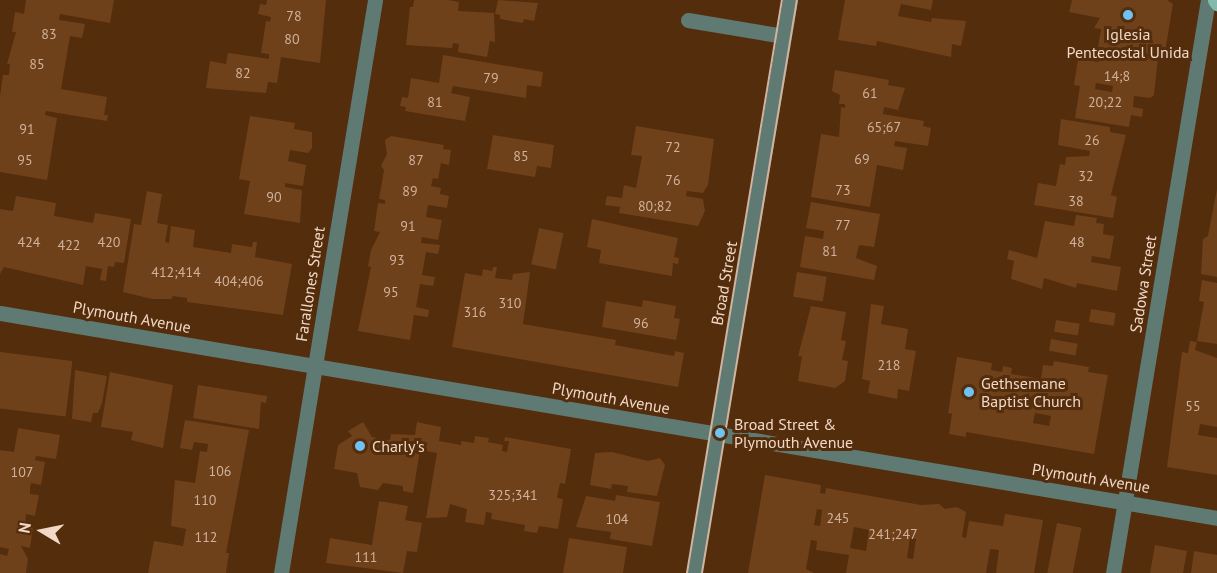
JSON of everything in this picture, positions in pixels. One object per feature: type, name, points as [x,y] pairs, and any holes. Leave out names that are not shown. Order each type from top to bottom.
[{"type":"street","name":"Farallones Street","points":[[281,573],[375,0]]},
{"type":"street","name":"Broad Street","points":[[694,573],[789,0]]},
{"type":"street","name":"Sadowa Street","points":[[1113,573],[1208,0]]},
{"type":"street","points":[[688,20],[784,36]]},
{"type":"street","name":"Plymouth Avenue","points":[[0,313],[1217,518]]},
{"type":"building","points":[[26,0],[114,0],[110,23],[60,14],[59,20],[85,24],[82,38],[70,36],[61,89],[107,97],[104,115],[108,115],[107,121],[46,111],[45,115],[57,118],[47,180],[0,172],[0,96],[3,75],[9,75],[10,64],[7,64],[16,32],[12,32],[15,12],[24,14]]},
{"type":"building","points":[[267,0],[326,0],[320,63],[281,57],[277,83],[268,82],[266,93],[206,88],[210,61],[226,64],[228,53],[269,59],[269,54],[261,53],[266,21],[270,22],[271,17],[258,14],[260,4],[266,5]]},
{"type":"building","points":[[414,0],[448,0],[459,2],[458,11],[494,13],[495,42],[490,41],[487,57],[458,52],[459,44],[453,43],[452,48],[406,45],[410,7],[413,7]]},
{"type":"building","points":[[498,0],[538,3],[534,21],[524,19],[523,23],[500,19],[500,15],[495,14]]},
{"type":"building","points":[[845,0],[933,0],[931,10],[901,4],[898,16],[931,22],[932,18],[966,21],[961,46],[952,44],[951,57],[877,41],[876,46],[838,40]]},
{"type":"building","points":[[1072,0],[1167,0],[1173,4],[1164,58],[1158,57],[1154,95],[1150,98],[1134,96],[1133,107],[1143,109],[1142,117],[1131,115],[1129,127],[1075,118],[1080,86],[1074,85],[1078,59],[1099,62],[1102,48],[1098,47],[1101,29],[1094,28],[1100,18],[1069,12]],"holes":[[[1096,83],[1113,86],[1112,92],[1095,89]]]},
{"type":"building","points":[[443,55],[543,72],[541,87],[527,85],[526,98],[453,86],[451,93],[470,97],[465,121],[405,111],[406,107],[400,106],[402,97],[408,98],[411,78],[439,83]]},
{"type":"building","points":[[835,70],[889,80],[888,85],[905,88],[898,110],[884,107],[883,114],[924,121],[923,126],[931,128],[928,146],[895,141],[894,146],[907,148],[903,170],[877,165],[870,207],[811,197],[821,134],[839,137],[841,107],[845,108],[845,104],[839,104],[840,95],[832,91]]},
{"type":"building","points":[[250,116],[295,123],[294,129],[312,132],[312,148],[308,153],[290,150],[288,161],[306,165],[303,186],[285,183],[285,187],[302,190],[300,223],[244,214],[250,181],[239,179]]},
{"type":"building","points":[[1061,119],[1110,127],[1110,132],[1126,135],[1111,195],[1117,197],[1113,218],[1034,205],[1038,183],[1056,186],[1060,164],[1065,165],[1066,157],[1089,156],[1090,151],[1058,145]]},
{"type":"building","points":[[636,126],[714,139],[708,185],[703,193],[687,191],[686,196],[703,199],[705,211],[698,226],[619,213],[620,207],[605,205],[607,196],[622,198],[624,185],[636,188],[642,156],[631,155]]},
{"type":"building","points":[[493,135],[554,145],[551,168],[537,166],[535,177],[487,169]]},
{"type":"building","points":[[391,136],[444,145],[443,149],[451,150],[449,165],[441,163],[438,179],[433,178],[431,186],[441,188],[440,194],[449,196],[447,208],[428,205],[426,217],[442,220],[438,240],[422,237],[421,243],[440,245],[438,254],[426,252],[422,275],[435,277],[433,286],[420,284],[416,307],[429,310],[428,317],[414,315],[410,340],[358,331],[371,267],[368,266],[371,250],[380,232],[374,231],[378,203],[385,204],[385,200],[379,199],[384,170],[381,166],[387,154],[385,140]]},
{"type":"building","points":[[1217,189],[1217,277],[1201,274],[1203,239],[1208,236]]},
{"type":"building","points":[[147,191],[162,194],[157,223],[168,225],[165,242],[169,243],[171,226],[195,230],[193,247],[231,253],[232,244],[252,247],[253,242],[257,242],[255,257],[292,264],[283,315],[187,302],[187,298],[172,296],[172,299],[152,299],[123,292],[134,224],[141,225]]},
{"type":"building","points":[[16,196],[56,203],[54,216],[93,223],[95,213],[131,219],[124,263],[115,262],[114,267],[108,266],[106,281],[100,280],[102,269],[86,266],[83,285],[4,267],[0,274],[0,209],[13,211]]},
{"type":"building","points":[[811,202],[880,214],[874,247],[859,245],[856,258],[877,266],[874,280],[800,267],[805,236],[823,239],[824,231],[806,228]]},
{"type":"building","points":[[1076,215],[1097,218],[1096,223],[1104,224],[1103,234],[1114,236],[1110,259],[1092,256],[1091,262],[1121,267],[1117,291],[1077,283],[1076,288],[1044,278],[1042,289],[1011,279],[1014,261],[1007,259],[1009,250],[1037,258],[1045,221],[1074,226]]},
{"type":"building","points":[[592,219],[678,238],[674,257],[679,258],[678,264],[673,263],[672,276],[599,263],[601,250],[587,247]]},
{"type":"building","points":[[539,228],[563,233],[556,269],[531,264]]},
{"type":"building","points":[[493,267],[497,267],[495,278],[512,280],[513,274],[530,272],[523,324],[616,340],[615,345],[674,356],[675,351],[684,353],[678,387],[452,347],[465,273],[482,276],[483,269],[492,271]]},
{"type":"building","points":[[797,272],[827,277],[823,301],[793,297]]},
{"type":"building","points":[[1202,280],[1217,283],[1217,344],[1197,341],[1204,302],[1199,301]]},
{"type":"building","points":[[643,300],[676,306],[674,318],[680,319],[676,340],[602,327],[606,301],[642,307]]},
{"type":"building","points":[[871,304],[884,306],[881,324],[908,329],[905,349],[916,351],[909,391],[898,389],[897,399],[868,393],[870,381],[862,379]]},
{"type":"building","points":[[811,306],[846,312],[841,340],[846,341],[842,360],[848,361],[845,381],[835,388],[798,381],[802,356],[798,356]]},
{"type":"building","points":[[1091,309],[1116,313],[1114,326],[1089,322]]},
{"type":"building","points":[[1056,320],[1080,324],[1078,336],[1054,332]]},
{"type":"building","points":[[1051,339],[1078,344],[1076,356],[1049,351]]},
{"type":"building","points":[[1190,341],[1197,342],[1195,350],[1217,358],[1217,427],[1200,424],[1198,435],[1217,438],[1217,475],[1167,467],[1182,352],[1188,353]]},
{"type":"building","points":[[0,352],[72,361],[66,416],[0,408]]},
{"type":"building","points":[[957,357],[992,363],[991,370],[1002,372],[1003,366],[1012,368],[1011,374],[1041,379],[1043,365],[1053,366],[1054,361],[1089,367],[1088,372],[1108,375],[1094,454],[966,432],[966,437],[949,434],[952,414],[948,413]],"holes":[[[1035,413],[1051,416],[1049,426],[1033,423]]]},
{"type":"building","points":[[75,370],[107,376],[102,403],[98,413],[93,413],[91,422],[72,419]]},
{"type":"building","points":[[110,372],[173,385],[163,448],[131,440],[133,432],[101,427]]},
{"type":"building","points":[[198,385],[267,396],[266,403],[261,402],[259,429],[193,418]]},
{"type":"building","points":[[185,420],[249,430],[226,553],[229,553],[226,573],[148,573],[154,541],[183,546],[186,529],[171,526],[175,480],[195,483],[200,451],[207,452],[208,444],[194,442],[192,450],[180,448]]},
{"type":"building","points":[[363,422],[372,437],[390,440],[391,434],[415,435],[417,422],[441,427],[439,441],[461,445],[461,441],[474,443],[475,436],[489,438],[488,442],[503,445],[502,451],[507,452],[509,441],[504,441],[505,437],[571,449],[565,484],[560,483],[557,498],[563,499],[558,529],[539,526],[537,533],[524,531],[525,525],[491,519],[492,513],[486,512],[484,525],[465,522],[467,509],[450,504],[447,517],[426,518],[437,453],[420,450],[413,493],[403,491],[403,486],[383,483],[378,490],[360,487],[357,473],[334,469],[338,445],[352,436],[348,431]]},
{"type":"building","points":[[18,428],[60,435],[56,459],[36,456],[35,460],[45,462],[41,485],[31,483],[30,488],[30,494],[39,495],[35,516],[26,514],[25,526],[33,527],[30,548],[21,546],[28,559],[26,573],[0,573],[0,554],[7,556],[9,549],[0,547],[0,450],[14,452]]},
{"type":"building","points":[[612,452],[648,461],[660,458],[665,465],[657,496],[627,492],[628,486],[612,484],[611,489],[590,485],[595,453]]},
{"type":"building","points":[[765,475],[821,485],[820,493],[825,494],[826,488],[921,505],[939,504],[945,509],[957,507],[966,512],[962,537],[966,538],[969,521],[1003,526],[1005,514],[1043,520],[1034,573],[996,573],[999,550],[990,549],[986,573],[846,573],[849,555],[816,550],[817,541],[811,540],[806,569],[814,573],[748,573]],"holes":[[[817,509],[822,510],[820,526],[814,525]],[[854,527],[869,530],[866,551],[850,548]],[[910,538],[916,539],[913,559],[907,558]]]},
{"type":"building","points":[[616,495],[660,502],[652,546],[610,539],[611,532],[576,527],[586,496],[615,501]]},
{"type":"building","points":[[379,501],[408,506],[405,520],[422,523],[417,552],[407,551],[403,573],[326,563],[330,538],[372,545]]},
{"type":"building","points":[[1057,523],[1082,528],[1073,573],[1047,573]]},
{"type":"building","points":[[569,538],[627,547],[623,573],[563,573]]},
{"type":"building","points":[[1155,545],[1187,551],[1183,573],[1150,573]]},
{"type":"building","points":[[1194,551],[1217,555],[1217,573],[1191,573]]},
{"type":"tram line","points":[[687,573],[782,0]]},
{"type":"tram line","points":[[702,573],[797,0]]},
{"type":"place","name":"Iglesia Pentecostal Unida","points":[[1128,15]]},
{"type":"place","name":"Gethsemane Baptist Church","points":[[969,392]]},
{"type":"place","name":"Broad Street & Plymouth Avenue","points":[[720,433]]},
{"type":"place","name":"Charly's","points":[[360,446]]}]
